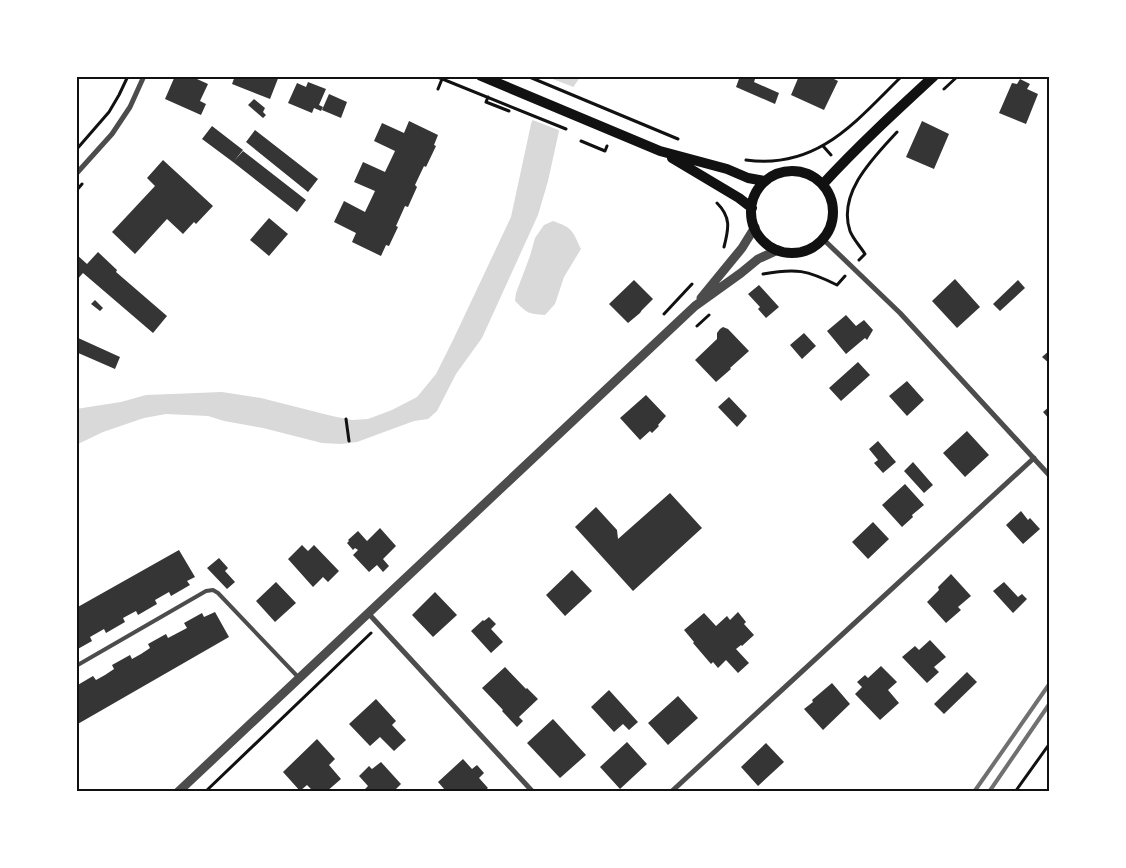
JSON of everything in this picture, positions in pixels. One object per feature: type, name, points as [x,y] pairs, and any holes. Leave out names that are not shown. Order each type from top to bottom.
[{"type":"main road","points":[[481,76],[660,151],[727,169],[748,178],[764,181]]},
{"type":"main road","points":[[822,184],[934,76]]},
{"type":"main road","points":[[660,151],[739,198],[752,208]]},
{"type":"main road","points":[[786,171],[799,171],[812,176],[822,184],[829,196],[832,209],[831,223],[823,239],[817,245],[798,252],[787,252],[767,246],[758,236],[752,218],[755,198],[764,181],[786,171]]},
{"type":"street","points":[[76,174],[112,134],[127,112],[144,76]]},
{"type":"street","points":[[695,306],[742,248],[755,228]]},
{"type":"street","points":[[823,239],[900,313],[1050,476]]},
{"type":"street","points":[[178,792],[695,306],[741,273],[758,258],[778,250]]},
{"type":"street","points":[[671,792],[1034,458]]},
{"type":"street","points":[[367,613],[533,792]]},
{"type":"lane","points":[[76,666],[206,591],[213,590],[218,593],[298,678]]},
{"type":"path","points":[[76,150],[109,112],[128,76]]},
{"type":"path","points":[[435,76],[489,98],[486,102],[509,111]]},
{"type":"path","points":[[527,76],[668,135]]},
{"type":"path","points":[[740,159],[756,161],[780,160],[804,154],[823,146],[839,136],[902,76]]},
{"type":"path","points":[[938,94],[958,76]]},
{"type":"path","points":[[438,89],[442,79]]},
{"type":"path","points":[[865,254],[853,238],[848,222],[851,196],[862,172],[898,131]]},
{"type":"path","points":[[581,141],[605,151],[607,146]]},
{"type":"path","points":[[713,200],[722,208],[728,218],[728,227],[722,252]]},
{"type":"path","points":[[755,277],[763,274],[797,270],[808,272],[837,285]]},
{"type":"path","points":[[691,331],[712,312]]},
{"type":"path","points":[[346,418],[349,441]]},
{"type":"path","points":[[205,792],[372,632]]},
{"type":"path","points":[[1015,792],[1050,743]]},
{"type":"shaded area","points":[[548,76],[581,76],[574,86],[559,131],[538,215],[482,338],[456,374],[437,411],[428,419],[414,421],[357,442],[341,444],[322,443],[208,416],[166,414],[144,418],[103,432],[76,445],[76,409],[121,402],[146,395],[222,392],[261,398],[352,420],[368,419],[392,410],[417,397],[436,374],[511,217],[531,124]]},
{"type":"shaded area","points":[[553,221],[571,230],[581,249],[564,277],[555,304],[545,315],[535,314],[528,312],[515,301],[516,293],[535,238],[544,225]]},
{"type":"pier","points":[[545,76],[576,88],[561,131],[530,119]]},
{"type":"building","points":[[175,76],[198,76],[197,79],[208,84],[200,101],[206,104],[201,115],[165,99]]},
{"type":"building","points":[[235,76],[279,76],[270,99],[232,84]]},
{"type":"building","points":[[740,76],[749,76],[755,79],[754,82],[779,93],[775,104],[736,87]]},
{"type":"building","points":[[799,76],[828,76],[838,81],[824,110],[791,95]]},
{"type":"building","points":[[1020,79],[1030,84],[1027,89],[1038,94],[1026,124],[999,113],[1012,83],[1017,84]]},
{"type":"building","points":[[308,82],[326,89],[319,105],[323,107],[321,111],[314,108],[312,113],[288,103],[297,83],[306,87]]},
{"type":"building","points":[[329,94],[347,102],[341,118],[322,110]]},
{"type":"building","points":[[254,99],[265,108],[263,112],[266,115],[263,118],[248,105]]},
{"type":"building","points":[[409,121],[438,135],[434,145],[436,146],[415,185],[417,187],[408,207],[405,206],[389,246],[386,245],[381,256],[352,242],[356,233],[334,222],[344,201],[365,212],[375,191],[354,182],[363,162],[385,172],[395,151],[374,141],[382,123],[404,133]]},
{"type":"building","points":[[922,121],[949,134],[934,169],[906,157]]},
{"type":"building","points":[[212,126],[243,150],[234,161],[243,151],[306,200],[297,212],[202,139]]},
{"type":"building","points":[[255,130],[318,179],[308,192],[246,142]]},
{"type":"building","points":[[163,160],[213,206],[196,224],[194,222],[183,234],[167,219],[135,254],[112,232],[155,186],[147,178]]},
{"type":"building","points":[[269,218],[288,234],[269,256],[250,240]]},
{"type":"building","points":[[98,252],[117,270],[116,272],[167,316],[153,333],[83,273],[76,281],[76,254],[87,264]]},
{"type":"building","points":[[955,279],[980,307],[957,328],[932,301]]},
{"type":"building","points":[[634,280],[653,299],[628,323],[609,304]]},
{"type":"building","points":[[1018,280],[1025,288],[1000,311],[993,304]]},
{"type":"building","points":[[759,285],[779,307],[766,318],[758,309],[760,307],[748,294]]},
{"type":"building","points":[[95,300],[103,308],[100,311],[91,304]]},
{"type":"building","points":[[846,315],[856,326],[864,320],[873,330],[867,340],[865,338],[846,354],[827,331]]},
{"type":"building","points":[[723,327],[728,329],[749,351],[716,382],[695,360],[717,339],[717,333]]},
{"type":"building","points":[[804,333],[816,346],[802,359],[790,345]]},
{"type":"building","points":[[76,337],[120,357],[115,369],[76,352]]},
{"type":"building","points":[[1050,350],[1050,364],[1042,357]]},
{"type":"building","points":[[858,362],[870,375],[841,401],[829,388]]},
{"type":"building","points":[[907,381],[924,400],[907,416],[889,396]]},
{"type":"building","points":[[646,395],[666,416],[652,433],[650,431],[640,440],[620,418]]},
{"type":"building","points":[[729,397],[747,416],[737,427],[718,407]]},
{"type":"building","points":[[1050,406],[1050,420],[1043,412]]},
{"type":"building","points":[[967,431],[989,455],[965,477],[943,453]]},
{"type":"building","points":[[878,441],[896,462],[883,473],[874,463],[878,460],[869,449]]},
{"type":"building","points":[[913,462],[933,485],[924,493],[904,471]]},
{"type":"building","points":[[905,484],[924,505],[902,527],[882,505]]},
{"type":"building","points":[[670,493],[702,528],[633,591],[575,527],[596,507],[617,530],[618,539]]},
{"type":"building","points":[[1021,511],[1028,520],[1030,518],[1040,529],[1023,544],[1006,525]]},
{"type":"building","points":[[873,522],[889,539],[868,559],[852,542]]},
{"type":"building","points":[[380,528],[396,546],[383,559],[389,566],[383,572],[377,565],[369,572],[353,555],[358,550],[355,548],[353,550],[347,543],[358,531],[367,541]]},
{"type":"building","points":[[302,545],[308,551],[314,545],[339,571],[328,582],[323,577],[313,587],[288,559]]},
{"type":"building","points":[[179,550],[195,577],[187,581],[190,585],[171,596],[169,592],[155,600],[157,604],[138,615],[136,611],[123,618],[125,622],[106,633],[104,629],[90,637],[92,641],[76,650],[76,608]]},
{"type":"building","points":[[219,558],[228,568],[225,571],[235,582],[227,589],[207,568]]},
{"type":"building","points":[[572,570],[592,591],[565,616],[546,595]]},
{"type":"building","points":[[951,574],[971,596],[958,607],[961,610],[946,623],[927,602]]},
{"type":"building","points":[[276,582],[296,603],[275,622],[256,601]]},
{"type":"building","points":[[1004,582],[1018,597],[1022,594],[1027,599],[1013,613],[993,591]]},
{"type":"building","points":[[435,592],[457,615],[433,637],[412,615]]},
{"type":"building","points":[[215,612],[229,637],[76,725],[76,691],[78,690],[76,686],[93,676],[96,680],[105,675],[114,669],[112,665],[130,655],[132,659],[141,654],[150,648],[148,644],[166,634],[168,638],[187,628],[184,623],[202,613],[204,617]]},
{"type":"building","points":[[738,612],[746,622],[744,624],[754,635],[736,649],[749,663],[738,673],[726,660],[718,668],[713,662],[711,664],[684,630],[704,613],[716,626],[727,616],[730,620]]},
{"type":"building","points":[[489,617],[496,624],[491,629],[503,642],[491,653],[471,631]]},
{"type":"building","points":[[930,640],[946,657],[934,667],[939,672],[927,683],[902,657],[915,646],[919,650]]},
{"type":"building","points":[[881,666],[897,682],[888,690],[899,703],[880,720],[855,694],[862,687],[857,682],[865,675],[868,678]]},
{"type":"building","points":[[505,667],[538,699],[519,717],[523,721],[517,727],[482,688]]},
{"type":"building","points":[[967,672],[977,682],[944,714],[934,704]]},
{"type":"building","points":[[832,683],[850,704],[823,730],[804,709]]},
{"type":"building","points":[[609,690],[638,722],[629,730],[623,724],[614,732],[591,707]]},
{"type":"building","points":[[678,696],[698,718],[668,745],[648,723]]},
{"type":"building","points":[[376,699],[396,721],[392,725],[406,740],[394,751],[380,737],[370,746],[349,724]]},
{"type":"building","points":[[553,719],[586,755],[560,778],[527,743]]},
{"type":"building","points":[[317,739],[335,759],[329,765],[341,779],[326,792],[314,792],[307,785],[300,791],[283,772]]},
{"type":"building","points":[[627,742],[647,764],[620,789],[600,767]]},
{"type":"building","points":[[766,743],[784,762],[758,786],[741,767]]},
{"type":"building","points":[[463,759],[472,769],[477,765],[484,773],[479,778],[488,788],[483,792],[444,792],[445,790],[438,782]]},
{"type":"building","points":[[381,762],[401,784],[393,792],[367,792],[365,789],[368,786],[359,776],[369,766],[372,769]]},
{"type":"railway","points":[[974,792],[1050,683]]},
{"type":"railway","points":[[989,792],[1050,703]]}]
